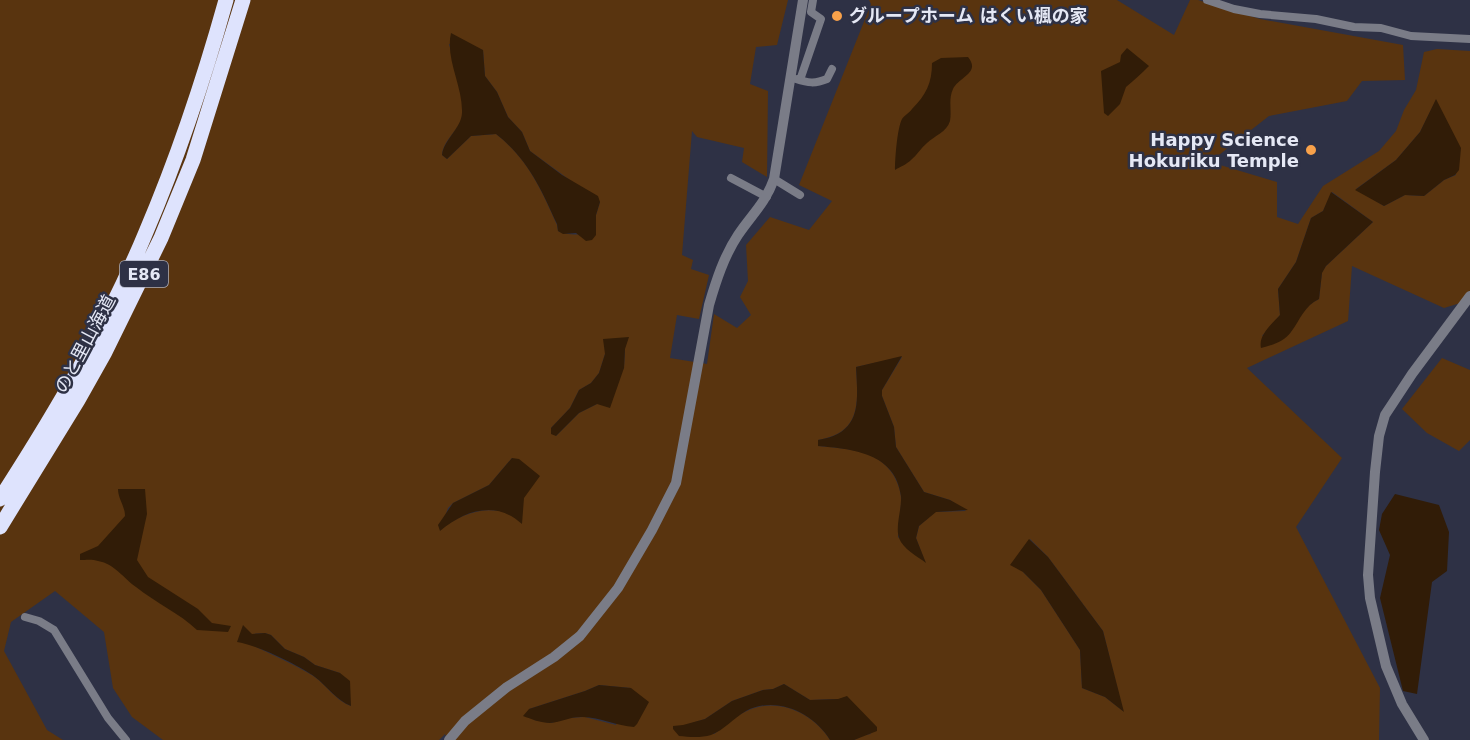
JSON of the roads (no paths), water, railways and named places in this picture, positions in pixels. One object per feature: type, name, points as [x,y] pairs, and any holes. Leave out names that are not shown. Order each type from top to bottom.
[{"type":"highway","name":"のと里山海道","points":[[0,499],[34,446],[81,364],[146,233],[177,154],[226,0]]},
{"type":"highway","name":"のと里山海道","points":[[0,527],[78,400],[131,301],[161,238],[193,159],[243,0]]},
{"type":"street","points":[[449,740],[465,722],[507,687],[554,657],[580,636],[618,588],[647,540],[676,483],[715,283],[737,236],[767,197],[774,179],[795,78],[803,0]]},
{"type":"street","points":[[795,78],[821,19],[811,12],[813,0]]},
{"type":"street","points":[[1208,0],[1234,9],[1260,14],[1316,19],[1354,27],[1381,28],[1411,36],[1470,39]]},
{"type":"street","points":[[795,78],[807,83],[818,83],[827,79],[832,69]]},
{"type":"street","points":[[731,178],[767,197]]},
{"type":"street","points":[[774,179],[800,195]]},
{"type":"street","points":[[1424,740],[1402,704],[1389,674],[1370,598],[1368,575],[1375,472],[1379,436],[1385,415],[1412,374],[1470,296]]},
{"type":"street","points":[[25,617],[39,621],[54,630],[108,718],[126,740]]},
{"type":"place","name":"グループホーム はくい楓の家","points":[[837,16]]},
{"type":"place","name":"Happy Science Hokuriku Temple","points":[[1311,150]]}]
